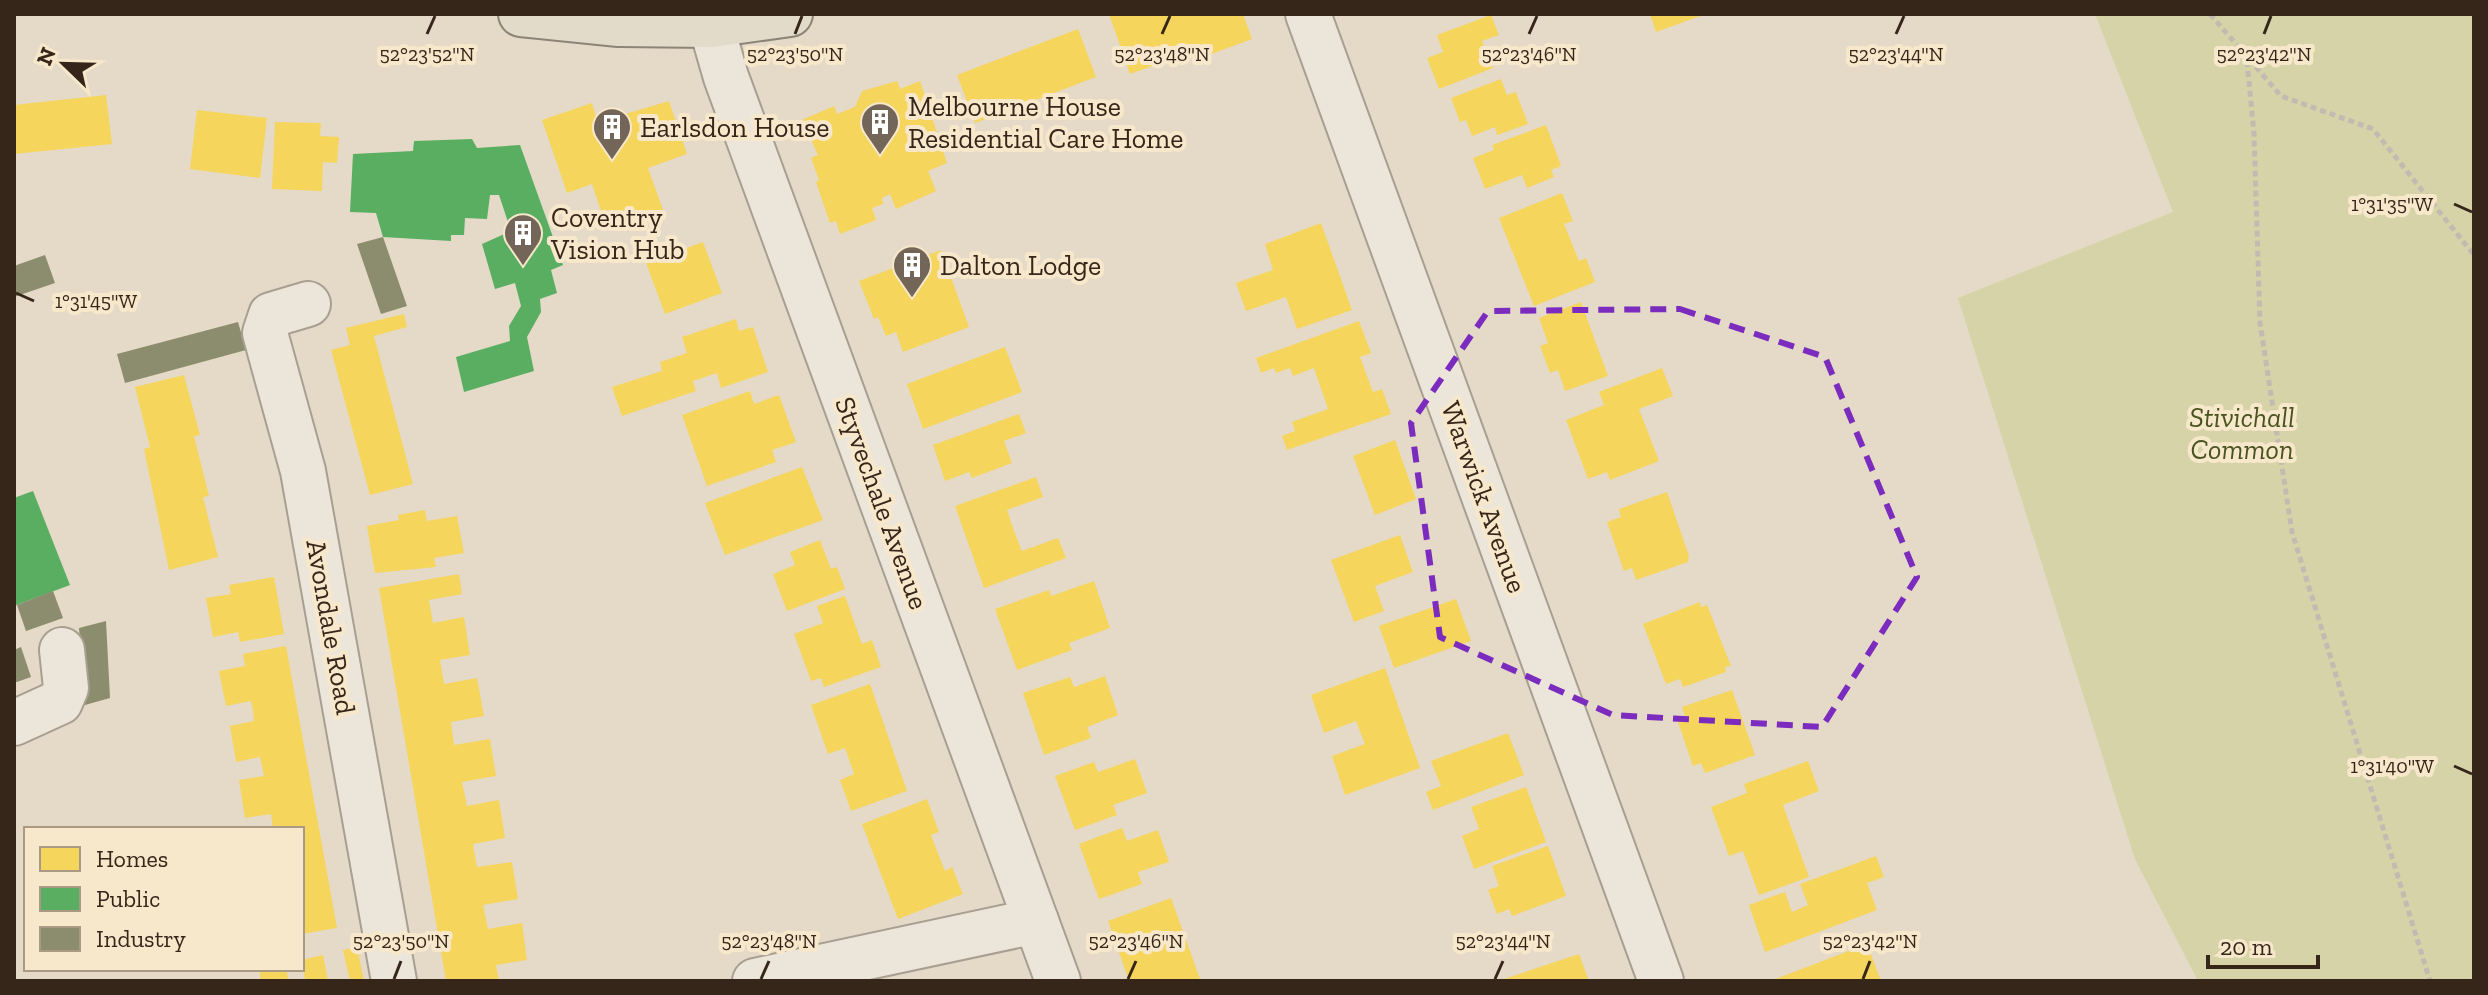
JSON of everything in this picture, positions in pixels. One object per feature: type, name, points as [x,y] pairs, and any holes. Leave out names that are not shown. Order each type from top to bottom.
[{"type":"main road","points":[[521,14],[619,24],[711,25],[790,14]]},
{"type":"street","name":"Warwick Avenue","points":[[1308,14],[1661,981]]},
{"type":"street","name":"Styvechale Avenue","points":[[711,25],[731,92],[1058,981]]},
{"type":"street","name":"Avondale Road","points":[[308,304],[271,315],[265,333],[303,471],[394,981]]},
{"type":"street","points":[[14,723],[60,702],[66,688],[62,650]]},
{"type":"street","points":[[755,981],[1036,921]]},
{"type":"path","points":[[2210,14],[2247,61],[2281,96],[2373,129],[2474,255]]},
{"type":"path","points":[[2247,61],[2254,134],[2260,323],[2292,532],[2430,981]]},
{"type":"highlighted area","points":[[1680,309],[1825,357],[1917,577],[1822,727],[1613,715],[1440,637],[1411,423],[1488,311]]},
{"type":"green space","name":"Stivichall Common","points":[[2095,14],[2474,14],[2474,981],[2198,981],[2135,859],[1958,298],[2173,212]]},
{"type":"building: Homes","points":[[1109,14],[1243,14],[1252,39],[1195,60],[1192,52],[1130,74]]},
{"type":"building: Homes","points":[[1650,14],[1706,14],[1656,32]]},
{"type":"building: Homes","points":[[1491,15],[1499,35],[1482,41],[1493,68],[1439,89],[1427,58],[1443,52],[1437,35]]},
{"type":"building: Homes","points":[[1078,29],[1096,77],[975,123],[957,75]]},
{"type":"building: Homes","points":[[1501,79],[1507,95],[1516,92],[1528,124],[1497,135],[1495,127],[1472,136],[1466,120],[1460,122],[1451,98]]},
{"type":"building: Homes","name":"Melbourne House Residential Care Home","points":[[897,81],[900,89],[920,81],[947,163],[928,171],[936,191],[896,209],[890,194],[882,198],[883,204],[872,208],[876,220],[840,234],[836,221],[830,223],[816,182],[819,180],[811,158],[818,155],[802,120],[834,106],[837,114],[855,107],[862,91]]},
{"type":"building: Homes","points":[[106,95],[112,144],[14,154],[14,105]]},
{"type":"building: Homes","name":"Earlsdon House","points":[[669,101],[687,154],[648,168],[663,210],[607,229],[592,184],[567,193],[542,120],[592,103],[598,124],[609,113],[618,111],[625,114]]},
{"type":"building: Homes","points":[[197,110],[267,118],[260,178],[190,169]]},
{"type":"building: Homes","points":[[275,122],[321,123],[320,136],[339,137],[337,163],[323,162],[322,191],[272,189]]},
{"type":"building: Homes","points":[[1546,125],[1561,166],[1551,170],[1554,177],[1527,188],[1522,175],[1485,189],[1473,158],[1494,150],[1492,145]]},
{"type":"building: Homes","points":[[1562,193],[1573,221],[1564,224],[1579,261],[1586,258],[1595,282],[1534,306],[1499,218]]},
{"type":"building: Homes","points":[[1321,223],[1352,310],[1297,329],[1286,297],[1246,311],[1236,283],[1273,270],[1265,244]]},
{"type":"building: Homes","points":[[703,242],[722,293],[665,314],[646,263]]},
{"type":"building: Homes","name":"Dalton Lodge","points":[[941,250],[969,327],[903,352],[896,332],[886,336],[878,317],[874,319],[859,281]]},
{"type":"building: Homes","points":[[1581,302],[1608,376],[1565,391],[1558,370],[1550,373],[1540,346],[1548,343],[1539,318]]},
{"type":"building: Homes","points":[[404,314],[407,327],[374,336],[413,484],[370,495],[331,350],[350,345],[346,328]]},
{"type":"building: Homes","points":[[736,319],[739,331],[753,327],[768,372],[721,388],[717,373],[693,381],[696,391],[622,416],[612,387],[662,371],[660,362],[687,353],[682,337]]},
{"type":"building: Homes","points":[[1359,321],[1371,353],[1360,357],[1373,392],[1382,389],[1391,414],[1287,450],[1282,436],[1295,431],[1292,422],[1328,409],[1314,368],[1293,376],[1290,368],[1276,373],[1274,368],[1261,373],[1256,358]]},
{"type":"building: Homes","points":[[1005,347],[1022,392],[923,429],[907,384]]},
{"type":"building: Homes","points":[[1662,368],[1673,396],[1639,409],[1659,461],[1610,480],[1607,472],[1588,479],[1566,420],[1604,405],[1599,392]]},
{"type":"building: Homes","points":[[184,375],[200,435],[194,436],[209,496],[203,497],[218,557],[169,570],[144,449],[150,447],[135,387]]},
{"type":"building: Homes","points":[[750,391],[754,404],[779,395],[796,442],[772,450],[776,462],[707,486],[682,415]]},
{"type":"building: Homes","points":[[1019,414],[1026,433],[1004,441],[1012,463],[972,478],[969,472],[945,481],[933,445]]},
{"type":"building: Homes","points":[[1395,440],[1416,499],[1375,515],[1353,456]]},
{"type":"building: Homes","points":[[802,467],[823,520],[725,555],[705,503]]},
{"type":"building: Homes","points":[[1036,477],[1043,497],[1007,510],[1014,531],[1022,551],[1058,538],[1066,558],[984,588],[955,506]]},
{"type":"building: Homes","points":[[1667,492],[1689,556],[1688,562],[1636,580],[1632,568],[1624,571],[1607,522],[1621,517],[1619,509]]},
{"type":"building: Homes","points":[[425,510],[427,521],[457,516],[464,553],[434,558],[436,567],[375,573],[367,526],[399,520],[398,515]]},
{"type":"building: Homes","points":[[1400,535],[1413,572],[1375,586],[1384,611],[1354,622],[1331,560]]},
{"type":"building: Homes","points":[[820,540],[831,569],[837,567],[845,589],[787,611],[773,574],[795,565],[790,552]]},
{"type":"building: Homes","points":[[459,574],[462,594],[429,600],[433,623],[464,617],[470,655],[440,660],[444,684],[477,678],[484,716],[451,722],[454,745],[490,739],[496,776],[462,782],[467,806],[499,800],[505,838],[473,844],[477,867],[512,862],[518,899],[483,905],[488,929],[522,923],[527,960],[496,965],[499,981],[446,981],[379,588]]},
{"type":"building: Homes","points":[[274,577],[284,634],[240,642],[238,632],[213,637],[206,598],[231,594],[229,585]]},
{"type":"building: Homes","points":[[1094,581],[1110,628],[1069,643],[1072,650],[1017,670],[995,609],[1049,590],[1051,596]]},
{"type":"building: Homes","points":[[845,596],[862,644],[872,640],[881,667],[824,687],[821,678],[811,681],[794,634],[823,623],[817,606]]},
{"type":"building: Homes","points":[[1456,599],[1471,641],[1394,668],[1379,626]]},
{"type":"building: Homes","points":[[1700,602],[1701,607],[1707,605],[1731,666],[1725,667],[1726,672],[1683,687],[1680,679],[1666,684],[1643,624]]},
{"type":"building: Homes","points":[[286,646],[337,928],[304,934],[304,827],[273,827],[271,814],[245,818],[239,780],[264,776],[260,757],[236,762],[230,726],[254,721],[253,711],[251,701],[226,706],[219,671],[245,666],[243,654]]},
{"type":"building: Homes","points":[[1385,668],[1420,768],[1345,795],[1332,756],[1365,744],[1356,721],[1324,733],[1311,695]]},
{"type":"building: Homes","points":[[1105,676],[1118,715],[1087,727],[1091,738],[1044,755],[1023,693],[1070,677],[1074,687]]},
{"type":"building: Homes","points":[[870,684],[907,791],[851,811],[840,780],[854,774],[845,748],[828,754],[811,705]]},
{"type":"building: Homes","points":[[1732,690],[1755,755],[1705,773],[1701,763],[1693,766],[1677,719],[1685,716],[1682,707]]},
{"type":"building: Homes","points":[[1508,733],[1524,775],[1433,810],[1426,792],[1441,786],[1431,761]]},
{"type":"building: Homes","points":[[1135,759],[1147,793],[1113,805],[1117,815],[1075,830],[1055,776],[1094,762],[1098,772]]},
{"type":"building: Homes","points":[[1808,761],[1819,791],[1783,805],[1809,877],[1759,895],[1743,851],[1729,856],[1711,807],[1747,793],[1744,784]]},
{"type":"building: Homes","points":[[1526,787],[1546,842],[1474,869],[1462,836],[1479,829],[1471,807]]},
{"type":"building: Homes","points":[[927,799],[939,832],[931,835],[937,851],[945,871],[952,867],[963,894],[898,919],[862,824]]},
{"type":"building: Homes","points":[[1122,828],[1127,841],[1158,830],[1169,862],[1138,872],[1142,884],[1099,899],[1079,844]]},
{"type":"building: Homes","points":[[1548,846],[1566,896],[1512,916],[1509,909],[1497,914],[1488,890],[1499,886],[1492,866]]},
{"type":"building: Homes","points":[[1876,856],[1884,877],[1867,883],[1877,910],[1765,952],[1749,905],[1785,892],[1792,912],[1808,905],[1800,884]]},
{"type":"building: Homes","points":[[1171,898],[1200,979],[1129,981],[1108,921]]},
{"type":"building: Homes","points":[[1867,944],[1881,981],[1770,981]]},
{"type":"building: Homes","points":[[357,947],[364,981],[350,981],[343,950]]},
{"type":"building: Homes","points":[[1579,954],[1589,981],[1501,981],[1501,980]]},
{"type":"building: Homes","points":[[323,955],[328,981],[305,981],[304,960]]},
{"type":"building: Homes","points":[[259,971],[286,971],[289,981],[261,981]]},
{"type":"building: Public","name":"Coventry Vision Hub","points":[[472,139],[477,148],[520,145],[563,265],[551,270],[557,293],[540,299],[541,312],[527,337],[534,371],[464,392],[456,357],[510,341],[509,326],[521,306],[515,283],[495,289],[482,244],[511,231],[499,195],[490,195],[487,219],[465,218],[464,235],[451,235],[451,241],[383,237],[376,213],[350,212],[353,154],[413,151],[414,141]]},
{"type":"building: Public","points":[[33,491],[70,585],[14,606],[14,498]]},
{"type":"building: Industry","points":[[383,237],[407,306],[381,314],[357,244]]},
{"type":"building: Industry","points":[[45,255],[55,283],[14,297],[14,266]]},
{"type":"building: Industry","points":[[238,322],[246,350],[125,383],[117,354]]},
{"type":"building: Industry","points":[[53,591],[63,618],[26,631],[17,605]]},
{"type":"building: Industry","points":[[106,621],[110,698],[85,705],[79,628]]},
{"type":"building: Industry","points":[[21,647],[31,677],[14,683],[14,650]]},
{"type":"place","name":"Melbourne House Residential Care Home","points":[[880,156]]},
{"type":"place","name":"Earlsdon House","points":[[612,161]]},
{"type":"place","name":"Coventry Vision Hub","points":[[523,267]]},
{"type":"place","name":"Dalton Lodge","points":[[912,299]]}]
